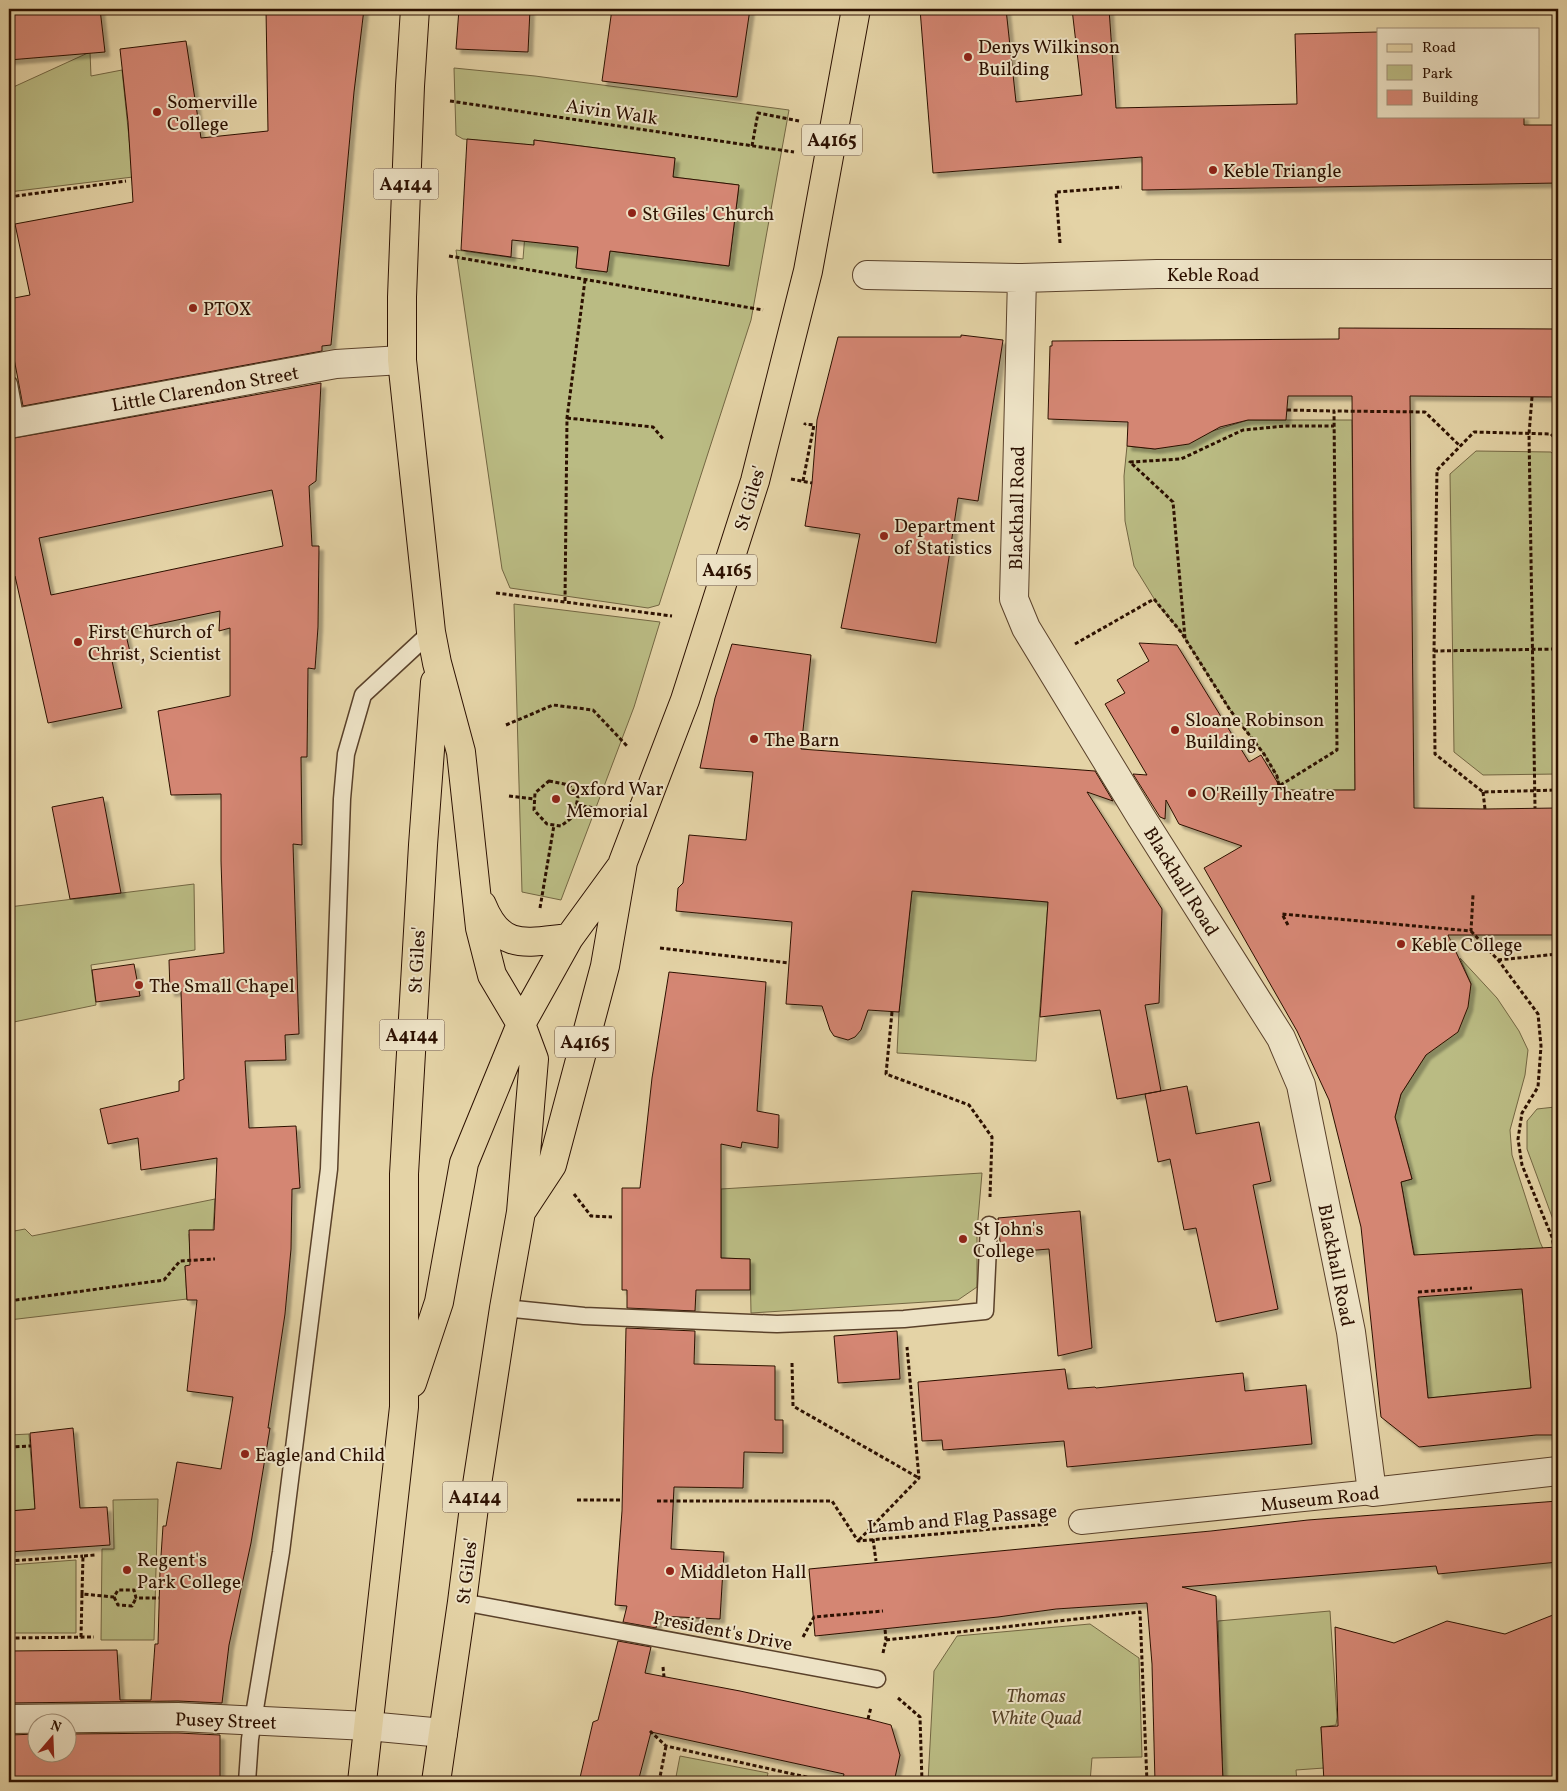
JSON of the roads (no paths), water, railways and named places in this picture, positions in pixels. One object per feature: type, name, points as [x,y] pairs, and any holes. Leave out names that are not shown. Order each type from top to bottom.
[{"type":"main road","name":"A4144","points":[[402,360],[414,9]]},
{"type":"main road","name":"St Giles'","points":[[520,1212],[552,1166],[605,966],[623,862],[685,700],[755,481],[808,271],[856,9]]},
{"type":"main road","name":"St Giles'","points":[[402,360],[431,632],[437,664],[461,752],[480,928],[492,975],[521,1024],[534,1059],[520,1212],[476,1491],[436,1782]]},
{"type":"main road","name":"St Giles'","points":[[362,1782],[404,1407],[404,1174],[422,845],[437,664]]},
{"type":"main road","name":"St Giles'","points":[[404,1407],[439,1302],[464,1163],[521,1024],[569,938],[623,862]]},
{"type":"main road","name":"A4144","points":[[474,886],[488,921],[503,936],[523,942],[569,938]]},
{"type":"street","name":"Keble Road","points":[[867,276],[1022,278],[1157,274],[1558,274]]},
{"type":"street","name":"Blackhall Road","points":[[1022,278],[1014,599],[1026,628],[1041,653],[1141,817],[1281,1038],[1301,1085],[1351,1332],[1372,1492]]},
{"type":"street","name":"Little Clarendon Street","points":[[12,423],[336,364],[402,360]]},
{"type":"street","name":"Museum Road","points":[[1081,1522],[1558,1471]]},
{"type":"street","name":"Pusey Street","points":[[9,1719],[178,1717],[368,1726],[443,1733]]},
{"type":"lane","points":[[9,384],[12,423]]},
{"type":"lane","points":[[247,1782],[250,1739],[282,1542],[329,1169],[342,798],[346,754],[363,695],[431,632]]},
{"type":"lane","points":[[504,1308],[584,1316],[777,1324],[904,1319],[984,1311],[989,1225]]},
{"type":"lane","name":"President's Drive","points":[[462,1602],[877,1679]]},
{"type":"place","name":"Denys Wilkinson Building","points":[[968,57]]},
{"type":"place","name":"Somerville College","points":[[157,112]]},
{"type":"place","name":"Keble Triangle","points":[[1213,170]]},
{"type":"place","name":"St Giles' Church","points":[[632,213]]},
{"type":"place","name":"PTOX","points":[[193,308]]},
{"type":"place","name":"Department of Statistics","points":[[884,536]]},
{"type":"place","name":"First Church of Christ, Scientist","points":[[78,642]]},
{"type":"place","name":"Sloane Robinson Building","points":[[1175,730]]},
{"type":"place","name":"The Barn","points":[[754,739]]},
{"type":"place","name":"O'Reilly Theatre","points":[[1192,793]]},
{"type":"place","name":"Oxford War Memorial","points":[[556,799]]},
{"type":"place","name":"Keble College","points":[[1401,944]]},
{"type":"place","name":"The Small Chapel","points":[[139,985]]},
{"type":"place","name":"St John's College","points":[[963,1239]]},
{"type":"place","name":"Eagle and Child","points":[[245,1454]]},
{"type":"place","name":"Regent's Park College","points":[[127,1570]]},
{"type":"place","name":"Middleton Hall","points":[[670,1571]]},
{"type":"park label","name":"Thomas White Quad","points":[[1036,1706]]}]
